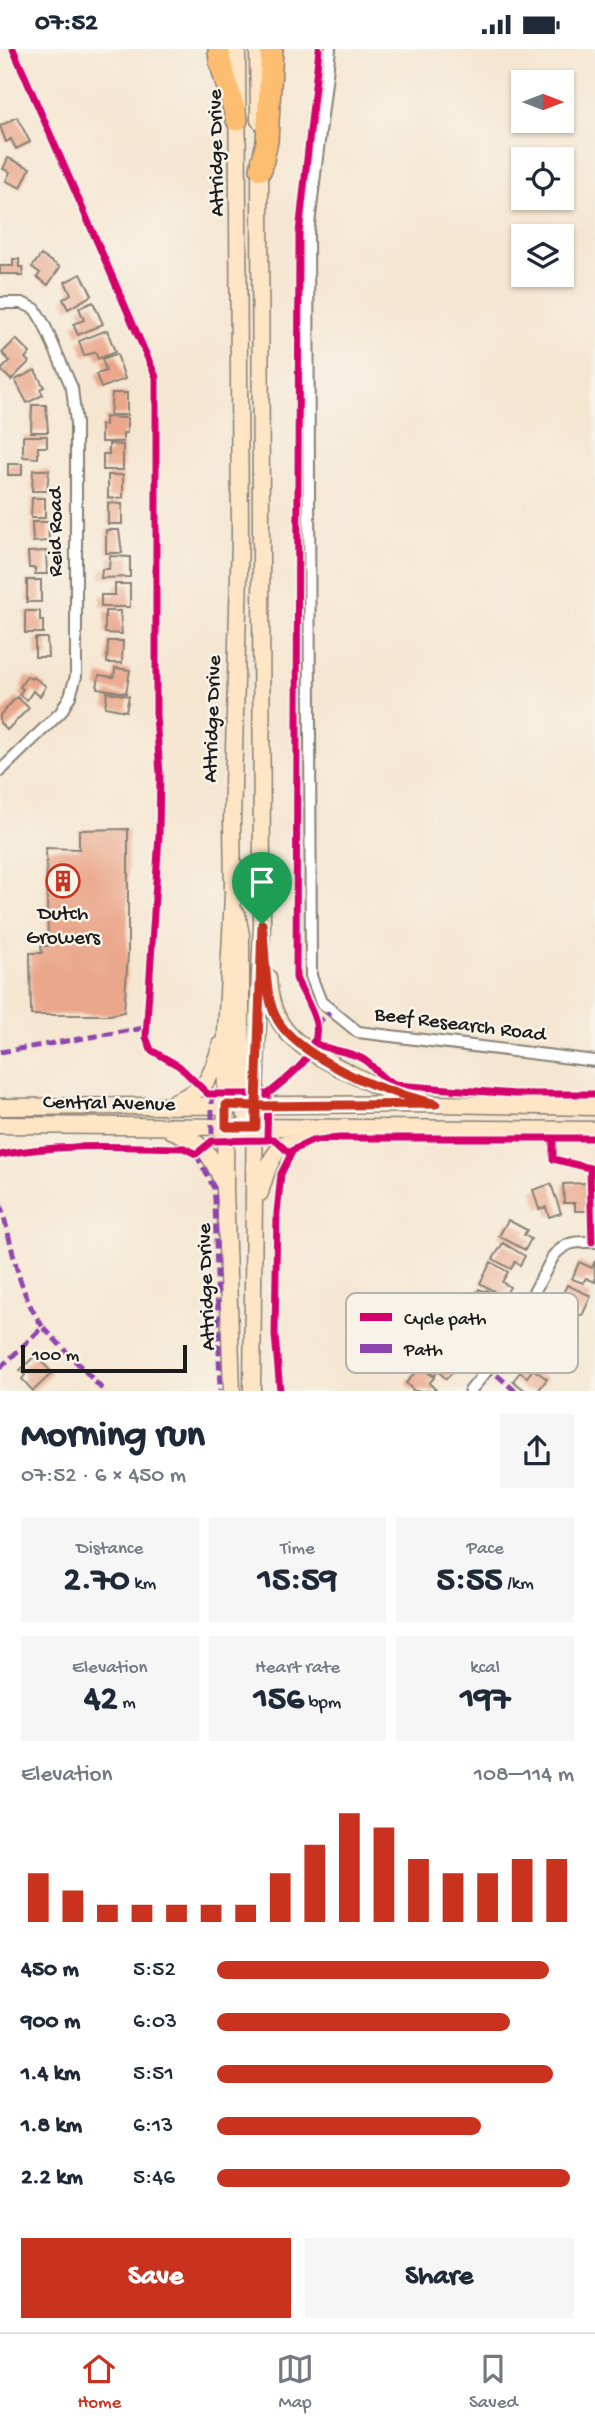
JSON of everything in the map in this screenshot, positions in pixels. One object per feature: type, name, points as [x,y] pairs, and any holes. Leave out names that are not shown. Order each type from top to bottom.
[{"type":"highway","points":[[219,49],[237,120]]},
{"type":"highway","points":[[261,169],[267,141],[272,49]]},
{"type":"main road","name":"Attridge Drive","points":[[237,49],[240,538],[232,821],[233,894],[226,1033],[241,1106],[256,1127],[252,1391]]},
{"type":"main road","name":"Attridge Drive","points":[[232,1391],[225,1189],[226,1127],[241,1106],[262,924],[261,169],[258,49]]},
{"type":"main road","points":[[233,894],[241,935],[241,1106]]},
{"type":"main road","points":[[262,924],[269,993],[274,1013],[289,1036],[310,1052],[361,1079],[390,1091],[436,1104]]},
{"type":"main road","points":[[166,1106],[202,1088],[214,1066],[226,1033]]},
{"type":"main road","name":"Central Avenue","points":[[0,1107],[436,1104],[595,1107]]},
{"type":"main road","name":"Central Avenue","points":[[0,1125],[595,1130]]},
{"type":"main road","points":[[254,1216],[268,1165],[274,1155],[289,1140],[323,1127]]},
{"type":"main road","points":[[166,1128],[193,1139],[204,1147],[217,1168],[225,1189]]},
{"type":"street","name":"Beef Research Road","points":[[330,49],[308,233],[311,976],[321,1002],[358,1032],[595,1061]]},
{"type":"street","name":"Reid Road","points":[[0,303],[22,303],[35,309],[72,388],[76,423],[76,676],[70,696],[61,712],[0,771]]},
{"type":"street","points":[[534,1293],[554,1255],[564,1245],[573,1242],[595,1242]]},
{"type":"street","points":[[470,1391],[485,1373]]},
{"type":"building","points":[[17,117],[30,142],[16,149],[11,139],[6,142],[0,126]]},
{"type":"building","points":[[8,158],[30,168],[21,188],[6,181],[10,172],[3,169]]},
{"type":"building","points":[[41,255],[60,267],[48,285],[37,277],[40,273],[32,267]]},
{"type":"building","points":[[13,259],[19,259],[23,276],[0,274],[0,266],[13,266]]},
{"type":"building","points":[[81,274],[92,295],[68,309],[63,299],[71,294],[65,282]]},
{"type":"building","points":[[93,302],[103,324],[78,335],[73,324],[84,320],[79,308]]},
{"type":"building","points":[[107,330],[115,352],[98,359],[95,352],[84,356],[79,341]]},
{"type":"building","points":[[16,339],[30,353],[25,358],[29,362],[11,380],[1,370],[10,361],[2,353]]},
{"type":"building","points":[[117,354],[125,379],[101,388],[96,374],[106,371],[102,359]]},
{"type":"building","points":[[35,370],[44,387],[40,389],[43,395],[27,403],[15,380]]},
{"type":"building","points":[[112,393],[127,393],[127,415],[110,415]]},
{"type":"building","points":[[32,405],[46,405],[48,432],[31,432]]},
{"type":"building","points":[[105,417],[127,418],[127,433],[123,433],[123,442],[101,442],[101,425],[105,425]]},
{"type":"building","points":[[23,436],[47,436],[47,447],[38,447],[38,458],[23,457]]},
{"type":"building","points":[[109,444],[123,445],[123,470],[103,470],[103,454],[109,454]]},
{"type":"building","points":[[8,464],[22,464],[22,475],[8,475]]},
{"type":"building","points":[[33,470],[49,470],[47,491],[32,491]]},
{"type":"building","points":[[108,475],[123,475],[123,498],[108,498]]},
{"type":"building","points":[[32,498],[45,498],[45,518],[31,518]]},
{"type":"building","points":[[108,503],[122,504],[122,524],[108,524]]},
{"type":"building","points":[[32,522],[48,522],[49,541],[33,542]]},
{"type":"building","points":[[106,530],[119,530],[122,553],[106,553]]},
{"type":"building","points":[[46,551],[47,574],[35,574],[35,568],[29,568],[28,552]]},
{"type":"building","points":[[110,556],[130,557],[130,577],[101,578],[102,569],[109,569]]},
{"type":"building","points":[[27,580],[41,580],[41,602],[27,602]]},
{"type":"building","points":[[115,584],[130,584],[130,607],[101,607],[101,595],[115,595]]},
{"type":"building","points":[[25,611],[40,611],[43,633],[25,633]]},
{"type":"building","points":[[105,611],[120,611],[122,634],[105,633]]},
{"type":"building","points":[[35,638],[47,638],[48,657],[35,657]]},
{"type":"building","points":[[108,641],[123,641],[122,663],[107,663]]},
{"type":"building","points":[[115,668],[130,670],[126,693],[97,688],[99,675],[114,677]]},
{"type":"building","points":[[27,676],[46,686],[40,696],[33,691],[27,700],[19,695],[23,689],[20,687]]},
{"type":"building","points":[[107,692],[129,696],[126,711],[105,707]]},
{"type":"building","points":[[17,697],[29,708],[7,730],[0,723],[0,715]]},
{"type":"building","points":[[128,829],[128,954],[124,1012],[110,1015],[31,1015],[30,953],[42,953],[41,946],[48,946],[46,848],[79,849],[79,830]]},
{"type":"building","points":[[586,1183],[587,1211],[575,1211],[575,1203],[564,1203],[563,1184]]},
{"type":"building","points":[[551,1184],[561,1213],[549,1217],[546,1207],[539,1209],[533,1190]]},
{"type":"building","points":[[508,1220],[527,1230],[524,1235],[531,1239],[525,1250],[499,1236]]},
{"type":"building","points":[[503,1243],[525,1256],[520,1265],[515,1262],[511,1269],[493,1259]]},
{"type":"building","points":[[595,1261],[595,1282],[586,1278],[583,1283],[572,1279],[579,1262],[592,1268]]},
{"type":"building","points":[[491,1262],[508,1272],[502,1282],[510,1287],[506,1293],[497,1293],[480,1283]]},
{"type":"building","points":[[567,1285],[591,1296],[582,1316],[578,1314],[578,1293],[563,1293]]},
{"type":"building","points":[[479,1289],[492,1293],[476,1293]]},
{"type":"building","points":[[36,1355],[52,1373],[33,1391],[22,1379],[25,1375],[20,1370]]},
{"type":"building","points":[[415,1373],[429,1373],[434,1378],[429,1383],[437,1391],[414,1391],[406,1383]]},
{"type":"building","points":[[440,1373],[452,1373],[446,1379]]},
{"type":"building","points":[[519,1373],[527,1377],[530,1373],[539,1373],[547,1379],[538,1391],[526,1391],[513,1381]]},
{"type":"marked path","points":[[316,1025],[330,1012]]},
{"type":"marked path","points":[[0,1052],[145,1028]]},
{"type":"marked path","points":[[212,1094],[212,1141]]},
{"type":"marked path","points":[[196,1154],[214,1188],[220,1391]]},
{"type":"marked path","points":[[0,1204],[21,1283],[43,1327]]},
{"type":"marked path","points":[[0,1368],[43,1327],[104,1391]]},
{"type":"marked path","points":[[497,1375],[515,1391]]},
{"type":"cycle path","points":[[13,49],[156,377],[156,715],[160,775],[159,835],[146,1037],[151,1050],[179,1066],[208,1094],[268,1094]]},
{"type":"cycle path","points":[[289,1153],[274,1139],[267,1140],[268,1094],[301,1065],[308,1056],[316,1035],[315,1018],[296,978],[299,233],[319,49]]},
{"type":"cycle path","points":[[313,1042],[361,1058],[395,1085],[515,1094],[595,1094]]},
{"type":"cycle path","points":[[280,1391],[275,1335],[277,1213],[281,1174],[293,1150],[312,1141],[339,1138],[595,1138]]},
{"type":"cycle path","points":[[553,1138],[553,1159],[590,1168],[592,1242]]},
{"type":"cycle path","points":[[0,1155],[91,1147],[184,1148],[196,1154],[212,1141],[267,1140]]},
{"type":"place","name":"Dutch Growers","points":[[63,881]]},
{"type":"route","points":[[262,924],[256,1106],[226,1105],[226,1127],[256,1127],[256,1106],[436,1104],[390,1091],[361,1079],[310,1052],[289,1036],[274,1013],[269,993],[262,924]]}]
